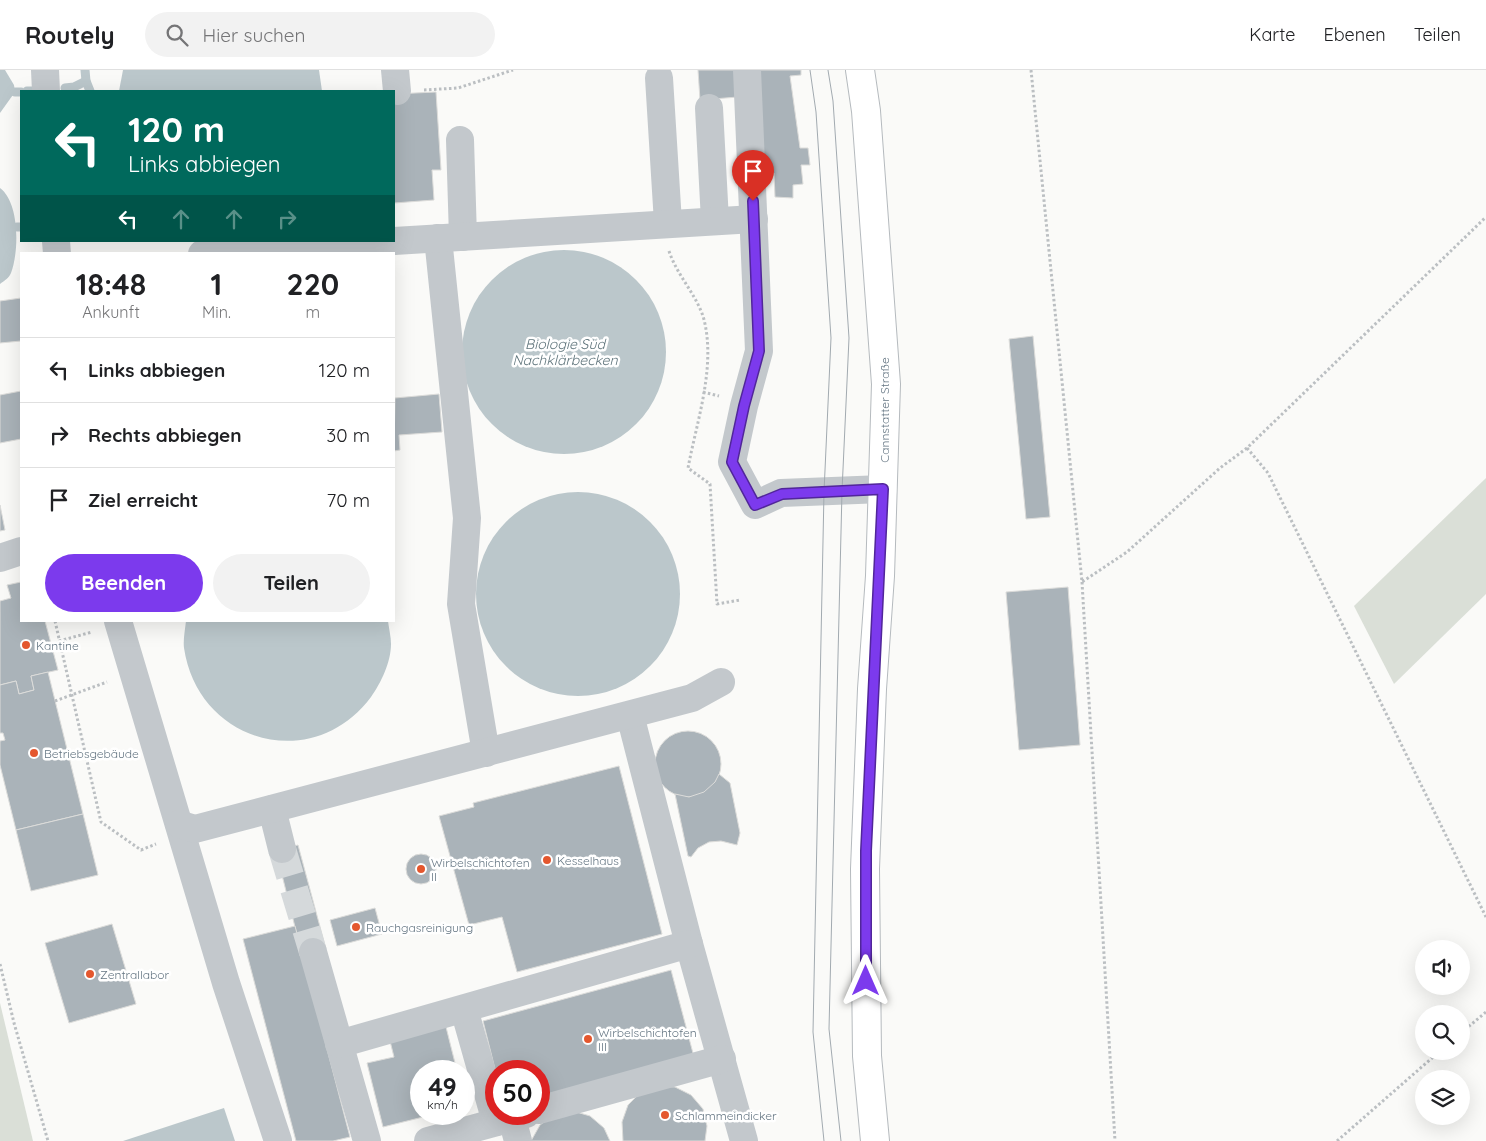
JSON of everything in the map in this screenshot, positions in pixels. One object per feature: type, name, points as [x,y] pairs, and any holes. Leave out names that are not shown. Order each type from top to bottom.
[{"type":"main road","name":"Cannstatter Straße","points":[[860,70],[866,111],[886,384],[883,489],[865,870],[866,1056],[875,1141]]},
{"type":"lane","points":[[45,70],[46,90]]},
{"type":"lane","points":[[747,70],[759,351],[744,406],[732,462],[755,505],[782,494],[883,489]]},
{"type":"lane","points":[[659,78],[668,223]]},
{"type":"lane","points":[[709,108],[715,221]]},
{"type":"lane","points":[[460,140],[451,238],[467,518],[462,604],[486,753]]},
{"type":"lane","points":[[395,241],[754,219]]},
{"type":"lane","points":[[231,252],[378,242]]},
{"type":"lane","points":[[0,558],[20,552]]},
{"type":"lane","points":[[107,626],[179,824],[226,983],[278,1141]]},
{"type":"lane","points":[[179,824],[195,829],[486,753],[692,698],[721,682]]},
{"type":"lane","points":[[630,715],[689,944],[744,1141]]},
{"type":"lane","points":[[272,809],[282,850]]},
{"type":"lane","points":[[339,1044],[689,944]]},
{"type":"lane","points":[[313,952],[367,1141]]},
{"type":"lane","points":[[464,1009],[486,1060]]},
{"type":"lane","points":[[550,1107],[722,1059]]},
{"type":"lane","points":[[428,1141],[508,1125]]},
{"type":"path","points":[[396,81],[458,88],[513,70]]},
{"type":"path","points":[[1031,70],[1082,582],[1115,1141]]},
{"type":"path","points":[[1082,582],[1127,552],[1220,468],[1246,448],[1486,217]]},
{"type":"path","points":[[668,223],[668,246],[672,260],[702,314],[707,335],[708,357],[688,468],[710,484],[717,604],[740,600]]},
{"type":"path","points":[[1246,448],[1268,473],[1486,916]]},
{"type":"path","points":[[55,622],[101,822],[141,850]]},
{"type":"path","points":[[60,641],[107,626]]},
{"type":"path","points":[[55,701],[98,685]]},
{"type":"path","points":[[0,964],[14,1023],[48,1141]]},
{"type":"path","points":[[1470,1025],[1486,1012]]},
{"type":"path","points":[[1337,1141],[1430,1060]]},
{"type":"shaded area","points":[[1486,478],[1486,594],[1394,684],[1354,606]]},
{"type":"shaded area","points":[[0,1003],[33,1141],[0,1141]]},
{"type":"water","points":[[0,70],[5,70],[14,85],[15,92],[0,113]]},
{"type":"water","points":[[123,70],[319,70],[322,90],[119,90]]},
{"type":"water","points":[[0,188],[7,195],[11,205],[16,228],[16,241],[14,264],[11,273],[0,284]]},
{"type":"water","name":"Biologie Süd Nachklärbecken","points":[[554,250],[574,250],[603,257],[629,273],[643,287],[659,313],[666,342],[666,362],[659,391],[643,417],[629,431],[603,447],[594,450],[574,454],[554,454],[525,447],[499,431],[485,417],[469,391],[466,382],[462,362],[462,342],[469,313],[485,287],[499,273],[525,257],[534,254]]},
{"type":"water","points":[[568,492],[588,492],[617,499],[643,515],[657,529],[673,555],[680,584],[680,604],[673,633],[657,659],[643,673],[617,689],[608,692],[588,696],[568,696],[539,689],[513,673],[499,659],[483,633],[480,624],[476,604],[476,584],[483,555],[499,529],[513,515],[539,499],[548,496]]},
{"type":"water","points":[[186,622],[388,622],[391,651],[385,672],[375,691],[347,721],[319,736],[290,741],[261,737],[234,726],[211,707],[194,681],[184,648]]},
{"type":"water","points":[[224,1108],[235,1141],[123,1141]]},
{"type":"building","points":[[698,70],[736,70],[738,97],[700,100]]},
{"type":"building","points":[[755,70],[801,70],[801,75],[790,76],[800,148],[808,148],[810,165],[801,165],[803,184],[793,185],[793,198],[775,197],[774,173],[764,172]]},
{"type":"building","points":[[436,92],[441,170],[432,170],[434,200],[395,203],[395,94]]},
{"type":"building","points":[[20,298],[20,341],[0,343],[0,301]]},
{"type":"building","points":[[1033,336],[1050,517],[1026,519],[1009,339]]},
{"type":"building","points":[[20,391],[20,439],[0,443],[0,395]]},
{"type":"building","points":[[439,394],[442,432],[399,435],[400,450],[395,451],[395,398]]},
{"type":"building","points":[[0,505],[5,530],[0,531]]},
{"type":"building","name":"Kantine","points":[[20,582],[20,622],[45,622],[58,670],[31,676],[34,690],[19,694],[16,681],[0,685],[0,601],[11,598],[7,585]]},
{"type":"building","points":[[1068,587],[1080,745],[1019,750],[1006,592]]},
{"type":"building","name":"Betriebsgebäude","points":[[48,672],[83,814],[16,830],[0,765],[0,741],[5,740],[3,733],[0,733],[0,685],[16,681],[19,694],[34,690],[31,676]]},
{"type":"building","points":[[688,731],[700,734],[711,741],[718,752],[721,764],[718,776],[711,787],[700,794],[688,797],[676,794],[665,787],[658,776],[655,764],[658,752],[665,741],[676,734]]},
{"type":"building","name":"Kesselhaus","points":[[619,766],[662,934],[517,972],[502,917],[469,925],[439,816],[474,807],[473,803]]},
{"type":"building","points":[[719,774],[730,783],[740,833],[737,845],[721,841],[709,842],[698,848],[691,857],[688,856],[675,794],[689,797],[704,792],[715,782]]},
{"type":"building","points":[[83,814],[98,875],[31,891],[16,830]]},
{"type":"building","points":[[298,845],[326,949],[302,955],[276,851]]},
{"type":"building","name":"Wirbelschichtofen II","points":[[421,854],[432,858],[436,869],[432,880],[421,884],[410,880],[406,869],[410,858]]},
{"type":"building","name":"Rauchgasreinigung","points":[[375,908],[382,934],[337,946],[330,920]]},
{"type":"building","name":"Zentrallabor","points":[[112,924],[136,1004],[69,1023],[45,943]]},
{"type":"building","points":[[295,926],[350,1137],[333,1141],[296,1141],[243,939]]},
{"type":"building","name":"Wirbelschichtofen III","points":[[671,970],[694,1057],[550,1096],[550,1060],[493,1060],[483,1021]]},
{"type":"building","points":[[445,1023],[454,1060],[410,1060],[410,1120],[383,1127],[367,1063],[394,1057],[389,1037]]},
{"type":"building","name":"Schlammeindicker","points":[[658,1086],[675,1087],[691,1095],[703,1109],[707,1126],[705,1141],[623,1141],[622,1122],[628,1105],[641,1092]]},
{"type":"building","points":[[573,1111],[590,1116],[604,1128],[610,1141],[531,1141],[540,1125],[550,1125],[550,1118],[555,1114]]},
{"type":"waterway","points":[[85,70],[90,90]]},
{"type":"waterway","points":[[65,88],[74,87],[86,81]]},
{"type":"waterway","points":[[15,92],[20,92]]},
{"type":"tunnel","points":[[282,849],[313,952]]},
{"type":"tram line","points":[[810,70],[816,112],[831,338],[824,492],[813,1032],[824,1141]]},
{"type":"tram line","points":[[828,70],[833,101],[849,338],[842,491],[829,1029],[841,1141]]},
{"type":"place","name":"Kantine","points":[[26,645]]},
{"type":"place","name":"Betriebsgebäude","points":[[34,753]]},
{"type":"place","name":"Kesselhaus","points":[[547,860]]},
{"type":"place","name":"Wirbelschichtofen II","points":[[421,869]]},
{"type":"place","name":"Rauchgasreinigung","points":[[356,927]]},
{"type":"place","name":"Zentrallabor","points":[[90,974]]},
{"type":"place","name":"Wirbelschichtofen III","points":[[588,1039]]},
{"type":"place","name":"Schlammeindicker","points":[[665,1115]]},
{"type":"route","points":[[753,201],[759,351],[744,406],[732,462],[755,505],[782,494],[883,489],[880,576],[872,689],[865,870],[866,981]]}]
